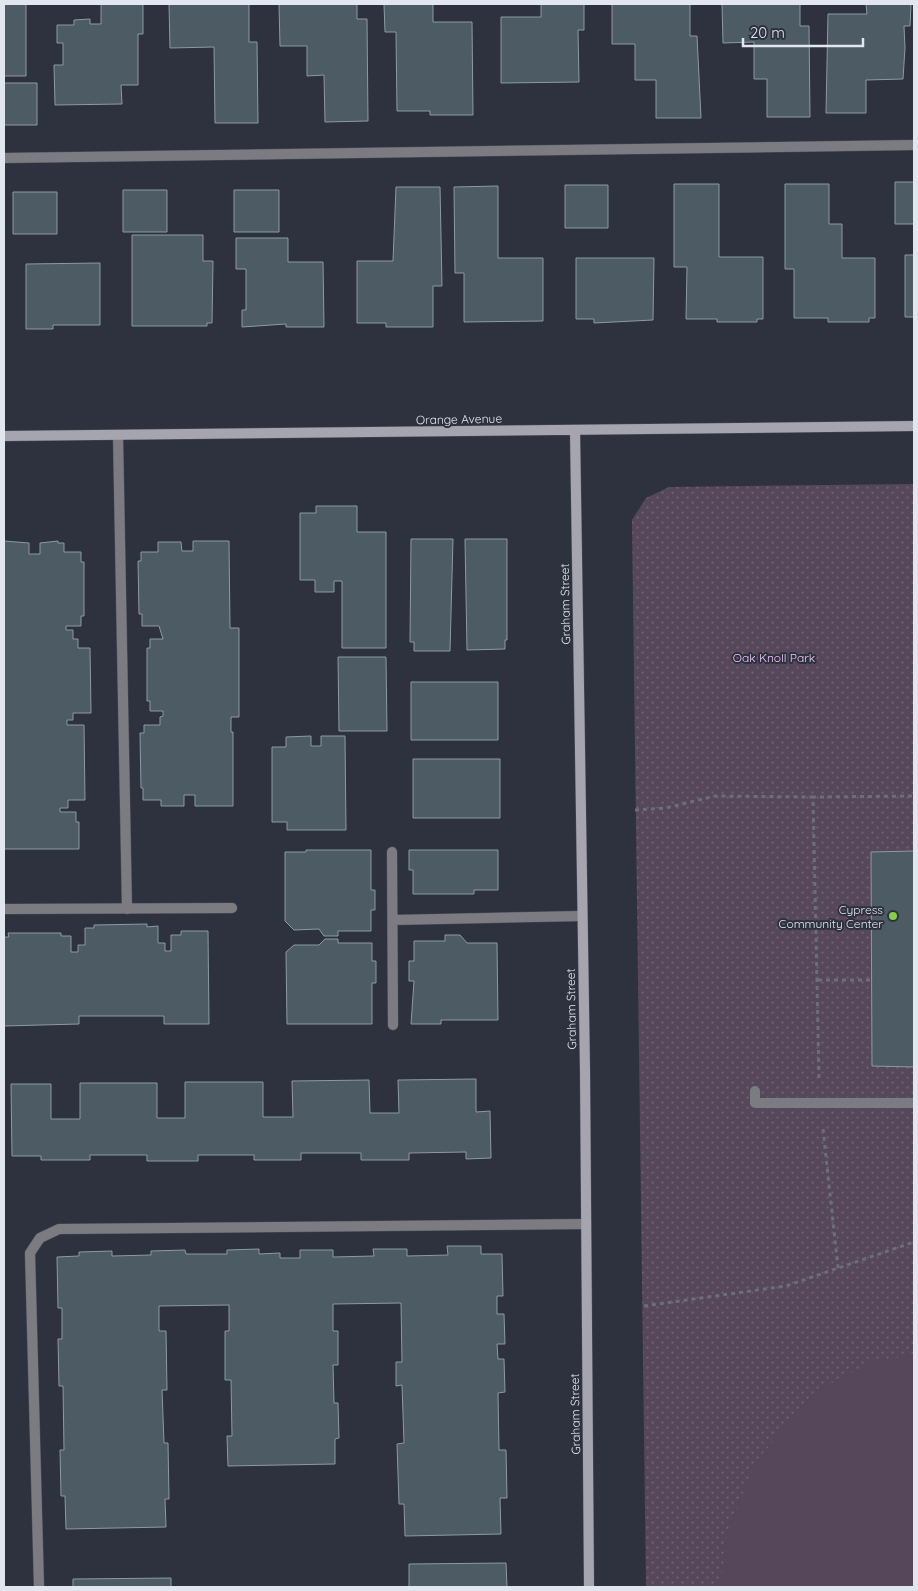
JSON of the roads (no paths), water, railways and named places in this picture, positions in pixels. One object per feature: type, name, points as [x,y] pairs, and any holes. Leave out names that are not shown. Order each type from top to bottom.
[{"type":"street","name":"Orange Avenue","points":[[4,436],[914,426]]},
{"type":"street","name":"Graham Street","points":[[576,430],[589,1587]]},
{"type":"lane","points":[[4,158],[914,145]]},
{"type":"lane","points":[[118,436],[127,908]]},
{"type":"lane","points":[[392,852],[394,1025]]},
{"type":"lane","points":[[6,909],[232,908]]},
{"type":"lane","points":[[393,920],[582,916]]},
{"type":"lane","points":[[755,1091],[755,1103],[914,1103]]},
{"type":"lane","points":[[39,1587],[30,1253],[40,1238],[59,1229],[586,1224]]},
{"type":"place","name":"Cypress Community Center","points":[[893,916]]},
{"type":"park label","name":"Oak Knoll Park","points":[[774,657]]}]
